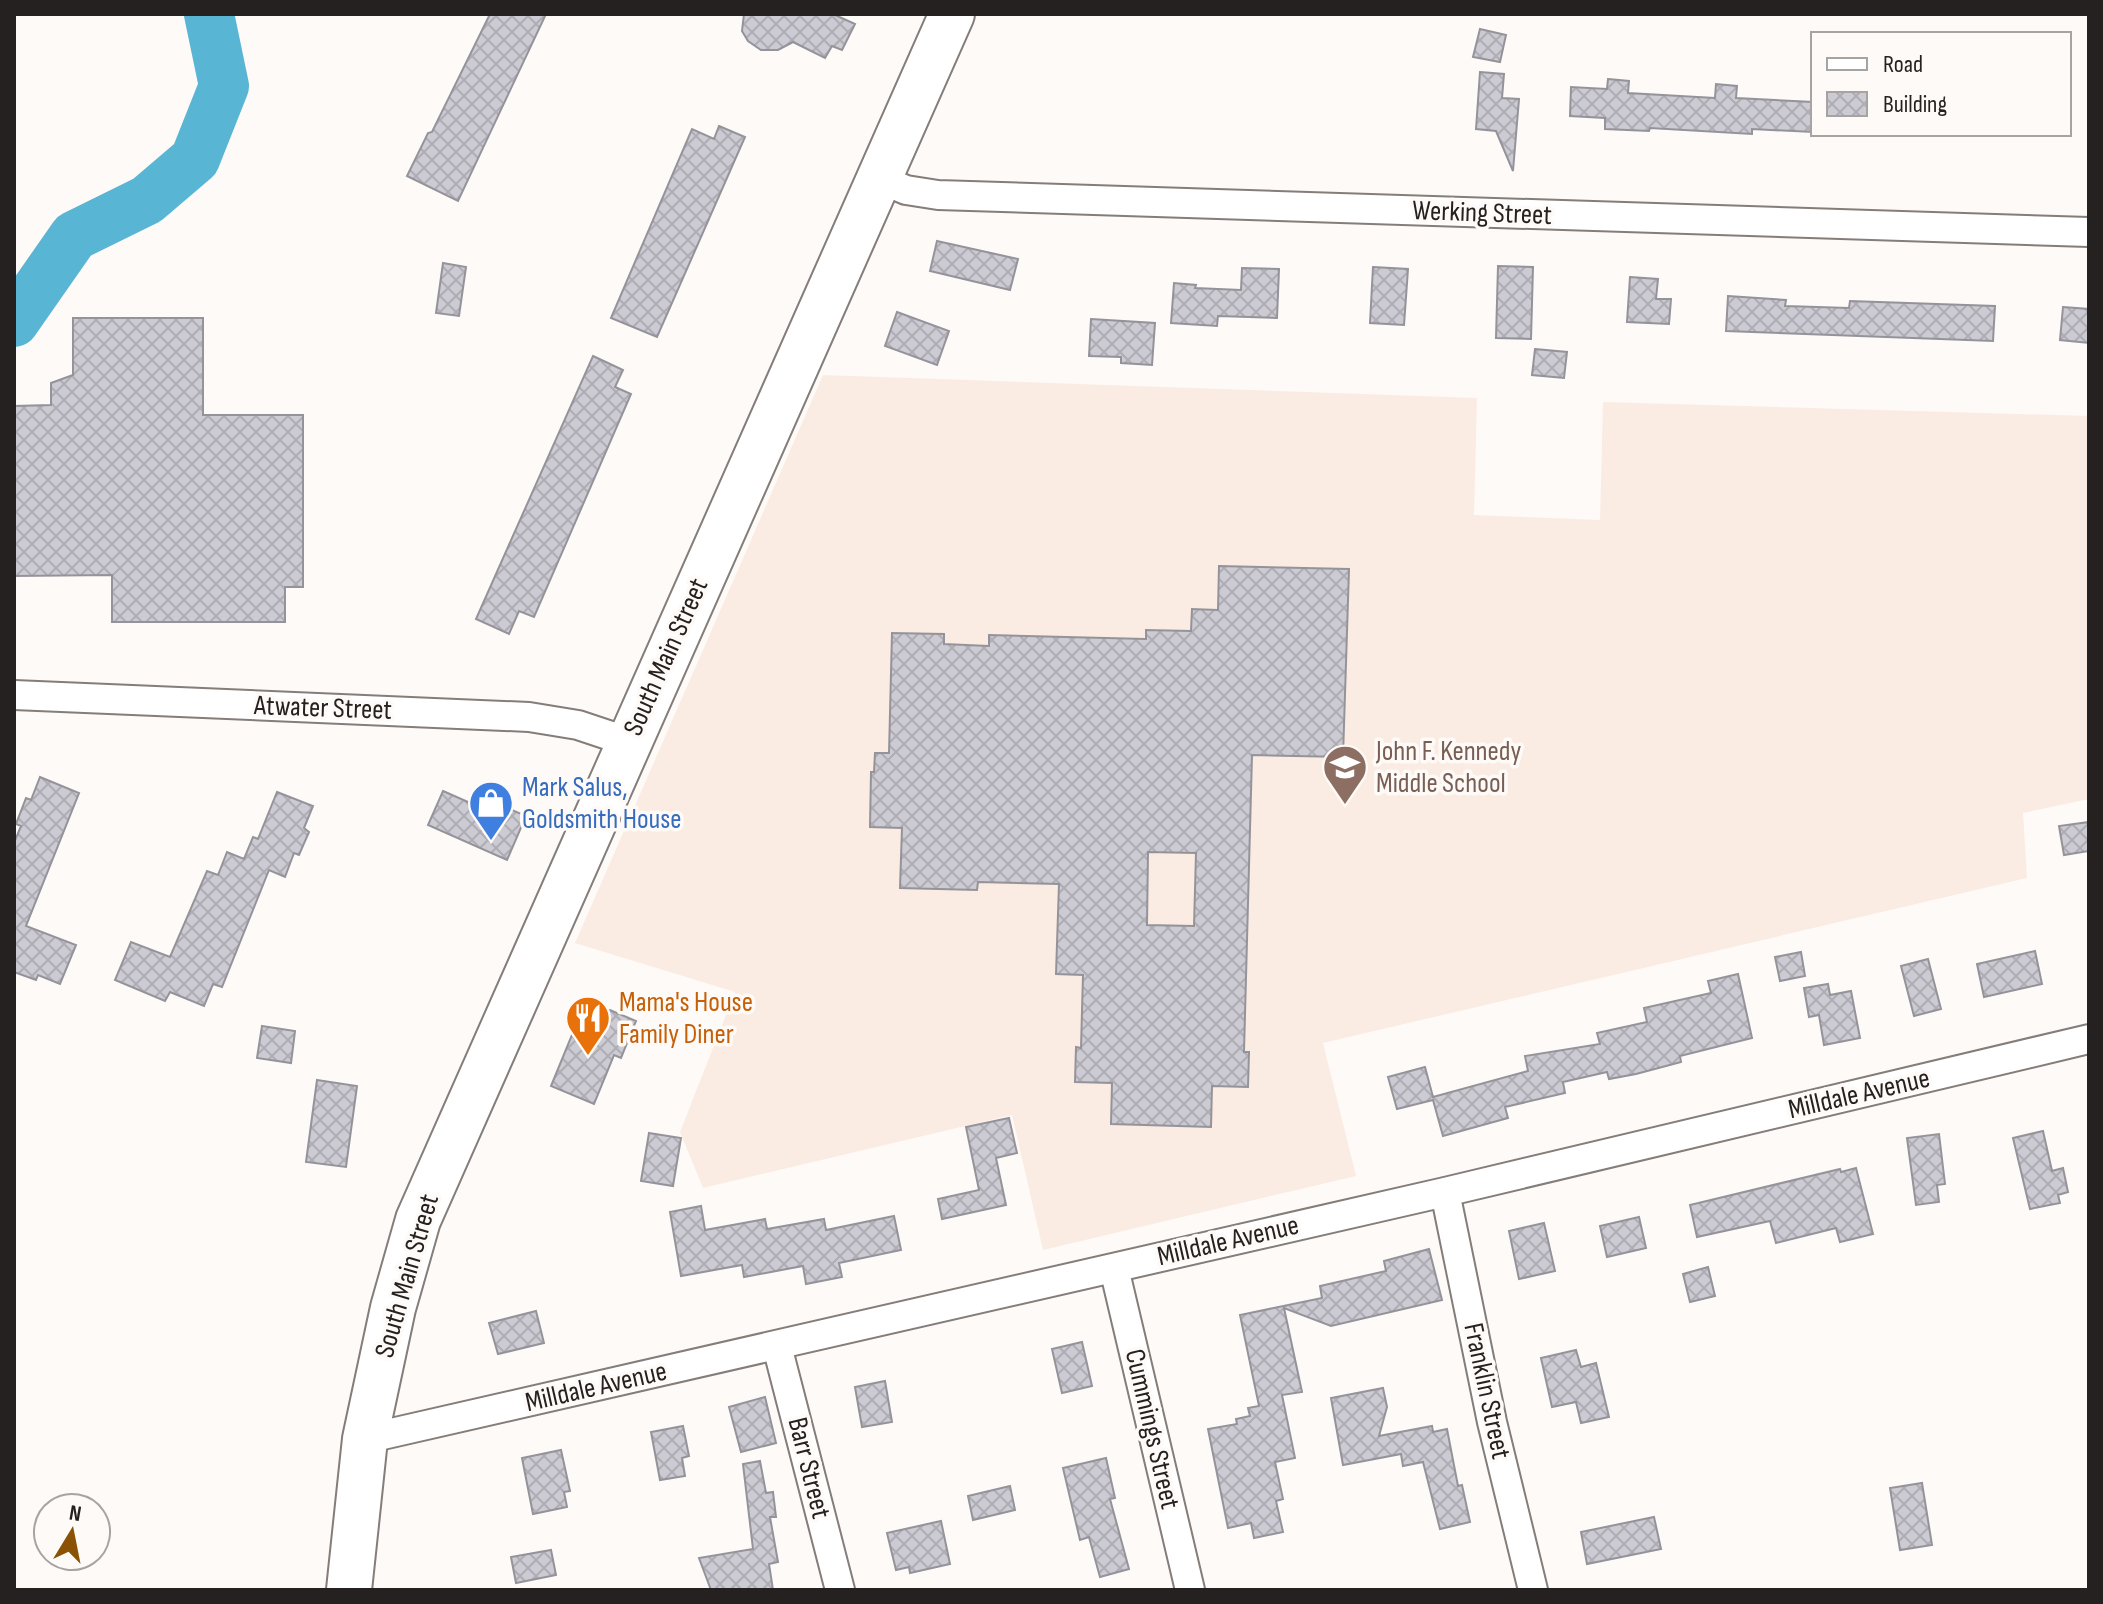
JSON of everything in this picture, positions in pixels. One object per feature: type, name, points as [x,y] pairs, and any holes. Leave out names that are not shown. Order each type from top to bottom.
[{"type":"highway","name":"South Main Street","points":[[349,1590],[365,1439],[393,1308],[418,1220],[952,14]]},
{"type":"street","name":"Werking Street","points":[[878,178],[906,190],[938,195],[2089,232]]},
{"type":"street","name":"Atwater Street","points":[[14,695],[529,717],[578,725],[629,742]]},
{"type":"street","name":"Milldale Avenue","points":[[365,1439],[1445,1192],[2089,1039]]},
{"type":"street","name":"Franklin Street","points":[[1445,1192],[1492,1422],[1533,1590]]},
{"type":"street","name":"Cummings Street","points":[[1114,1268],[1190,1590]]},
{"type":"street","name":"Barr Street","points":[[777,1346],[840,1590]]},
{"type":"shaded area","name":"John F. Kennedy Middle School","points":[[823,375],[1477,398],[1474,515],[1600,520],[1603,402],[2089,416],[2089,799],[2023,813],[2027,878],[1323,1043],[1356,1176],[1043,1250],[1012,1115],[703,1188],[680,1132],[735,992],[575,943]]},
{"type":"building","points":[[490,14],[546,14],[458,201],[407,176]]},
{"type":"building","points":[[744,14],[833,14],[855,24],[842,50],[832,46],[825,58],[793,42],[778,50],[761,50],[748,41],[742,31]]},
{"type":"building","points":[[1480,29],[1506,35],[1500,62],[1473,57]]},
{"type":"building","points":[[1480,72],[1504,74],[1502,98],[1519,99],[1513,171],[1496,131],[1476,129]]},
{"type":"building","points":[[1608,79],[1629,81],[1628,93],[1715,98],[1716,84],[1737,86],[1736,98],[1811,102],[1811,132],[1752,129],[1752,134],[1650,128],[1649,131],[1605,129],[1605,118],[1570,116],[1571,87],[1607,89]]},
{"type":"building","points":[[719,126],[745,137],[657,337],[611,318],[692,129],[714,139]]},
{"type":"building","points":[[937,241],[1018,259],[1010,290],[930,271]]},
{"type":"building","points":[[443,263],[466,267],[459,316],[436,313]]},
{"type":"building","points":[[1498,266],[1533,267],[1531,339],[1496,338]]},
{"type":"building","points":[[1373,267],[1408,269],[1404,325],[1370,323]]},
{"type":"building","points":[[1242,268],[1279,269],[1277,318],[1218,316],[1217,326],[1171,323],[1174,283],[1196,285],[1195,288],[1241,290]]},
{"type":"building","points":[[1630,277],[1658,279],[1656,299],[1671,299],[1669,324],[1627,322]]},
{"type":"building","points":[[1728,296],[1786,300],[1785,306],[1849,308],[1850,301],[1995,306],[1993,341],[1726,331]]},
{"type":"building","points":[[2063,307],[2089,309],[2089,343],[2060,340]]},
{"type":"building","points":[[897,312],[949,331],[937,365],[885,346]]},
{"type":"building","points":[[73,318],[203,318],[203,415],[303,415],[303,587],[285,587],[285,622],[112,622],[112,575],[14,576],[14,406],[51,405],[51,383],[73,375]]},
{"type":"building","points":[[1091,319],[1155,323],[1152,365],[1121,363],[1121,357],[1089,356]]},
{"type":"building","points":[[1535,349],[1567,352],[1564,378],[1532,375]]},
{"type":"building","points":[[593,356],[623,370],[615,387],[631,394],[534,617],[519,611],[509,634],[476,619]]},
{"type":"building","points":[[1219,566],[1349,569],[1343,757],[1252,755],[1244,1052],[1249,1052],[1248,1087],[1212,1086],[1211,1127],[1111,1124],[1112,1083],[1075,1082],[1076,1047],[1081,1048],[1083,975],[1056,974],[1059,884],[978,882],[977,890],[900,888],[902,828],[870,827],[871,772],[874,772],[875,753],[889,753],[892,633],[944,634],[944,644],[989,646],[989,635],[1146,639],[1146,630],[1191,631],[1192,609],[1218,610]],"holes":[[[1148,852],[1196,853],[1194,926],[1147,925]]]},
{"type":"building","points":[[40,777],[79,793],[26,926],[76,945],[60,984],[38,975],[36,980],[14,972],[14,843],[21,826],[16,824],[26,798],[31,800]]},
{"type":"building","name":"Mark Salus, Goldsmith House","points":[[443,791],[477,806],[482,797],[526,816],[507,860],[428,825]]},
{"type":"building","points":[[277,792],[313,806],[304,828],[309,832],[299,855],[294,853],[285,877],[269,870],[222,987],[213,984],[204,1006],[170,992],[165,1001],[115,980],[131,942],[170,957],[207,871],[218,875],[227,852],[244,859],[253,837],[258,839]]},
{"type":"building","points":[[2089,822],[2089,851],[2064,855],[2059,826]]},
{"type":"building","points":[[2035,951],[2042,984],[1984,997],[1977,964]]},
{"type":"building","points":[[1801,952],[1805,976],[1780,981],[1775,957]]},
{"type":"building","points":[[1928,959],[1941,1009],[1914,1016],[1901,966]]},
{"type":"building","points":[[1738,974],[1752,1038],[1680,1056],[1681,1062],[1636,1074],[1609,1079],[1607,1072],[1563,1082],[1565,1093],[1505,1107],[1508,1118],[1443,1136],[1433,1100],[1397,1109],[1388,1077],[1425,1067],[1433,1097],[1528,1071],[1525,1056],[1600,1044],[1597,1033],[1647,1022],[1644,1008],[1711,993],[1708,981]]},
{"type":"building","points":[[1828,984],[1830,995],[1851,991],[1860,1038],[1824,1045],[1819,1015],[1809,1017],[1804,988]]},
{"type":"building","name":"Mama's House Family Diner","points":[[583,1008],[606,1018],[610,1010],[636,1021],[621,1058],[614,1055],[594,1104],[551,1086]]},
{"type":"building","points":[[262,1026],[295,1031],[291,1063],[257,1058]]},
{"type":"building","points":[[317,1080],[357,1086],[346,1167],[306,1162]]},
{"type":"building","points":[[1009,1118],[1017,1153],[996,1158],[1006,1205],[942,1219],[938,1199],[979,1190],[966,1127]]},
{"type":"building","points":[[2043,1131],[2052,1171],[2063,1168],[2068,1192],[2058,1195],[2060,1203],[2030,1209],[2013,1138]]},
{"type":"building","points":[[649,1133],[681,1138],[673,1186],[641,1181]]},
{"type":"building","points":[[1939,1134],[1945,1184],[1937,1185],[1939,1202],[1916,1205],[1907,1138]]},
{"type":"building","points":[[1856,1168],[1873,1234],[1840,1242],[1836,1228],[1776,1243],[1770,1221],[1697,1237],[1690,1205],[1840,1169],[1841,1172]]},
{"type":"building","points":[[701,1206],[705,1230],[765,1219],[767,1229],[824,1219],[826,1230],[894,1216],[901,1250],[839,1263],[842,1277],[806,1284],[803,1266],[744,1277],[742,1265],[681,1276],[670,1212]]},
{"type":"building","points":[[1639,1217],[1646,1248],[1607,1257],[1600,1226]]},
{"type":"building","points":[[1544,1223],[1555,1271],[1519,1279],[1509,1231]]},
{"type":"building","points":[[1429,1249],[1442,1300],[1331,1326],[1284,1308],[1302,1392],[1282,1395],[1295,1458],[1275,1462],[1283,1499],[1276,1501],[1283,1532],[1254,1538],[1251,1523],[1228,1528],[1208,1429],[1237,1424],[1236,1419],[1250,1416],[1248,1408],[1259,1406],[1240,1315],[1322,1298],[1320,1286],[1386,1271],[1384,1261]]},
{"type":"building","points":[[1708,1267],[1715,1296],[1690,1302],[1683,1274]]},
{"type":"building","points":[[536,1311],[544,1343],[498,1354],[489,1323]]},
{"type":"building","points":[[1082,1342],[1092,1386],[1062,1393],[1052,1349]]},
{"type":"building","points":[[1576,1350],[1581,1367],[1596,1363],[1609,1417],[1581,1423],[1576,1402],[1552,1407],[1541,1358]]},
{"type":"building","points":[[885,1381],[892,1422],[862,1427],[855,1387]]},
{"type":"building","points":[[1383,1388],[1387,1407],[1379,1436],[1432,1426],[1433,1432],[1447,1429],[1458,1486],[1462,1485],[1470,1522],[1440,1529],[1423,1462],[1403,1466],[1401,1454],[1343,1465],[1331,1398]]},
{"type":"building","points":[[765,1397],[776,1443],[741,1452],[729,1407]]},
{"type":"building","points":[[683,1426],[689,1456],[682,1458],[685,1476],[660,1480],[651,1432]]},
{"type":"building","points":[[561,1450],[570,1491],[564,1492],[567,1507],[533,1514],[522,1458]]},
{"type":"building","points":[[1106,1458],[1115,1498],[1110,1499],[1129,1569],[1100,1577],[1089,1537],[1080,1540],[1063,1468]]},
{"type":"building","points":[[760,1461],[766,1493],[773,1492],[776,1517],[770,1517],[778,1562],[769,1564],[773,1590],[711,1590],[699,1558],[753,1549],[743,1464]]},
{"type":"building","points":[[1922,1483],[1932,1545],[1900,1550],[1890,1488]]},
{"type":"building","points":[[1010,1486],[1015,1510],[973,1520],[968,1496]]},
{"type":"building","points":[[1654,1517],[1661,1549],[1587,1564],[1581,1532]]},
{"type":"building","points":[[941,1521],[950,1564],[910,1573],[909,1567],[896,1570],[887,1533]]},
{"type":"building","points":[[551,1550],[556,1575],[516,1583],[511,1557]]},
{"type":"waterway","points":[[14,322],[74,236],[147,200],[195,159],[224,86],[209,14]]},
{"type":"place","name":"John F. Kennedy Middle School","points":[[1345,806]]},
{"type":"place","name":"Mark Salus, Goldsmith House","points":[[491,842]]},
{"type":"place","name":"Mama's House Family Diner","points":[[588,1057]]}]
